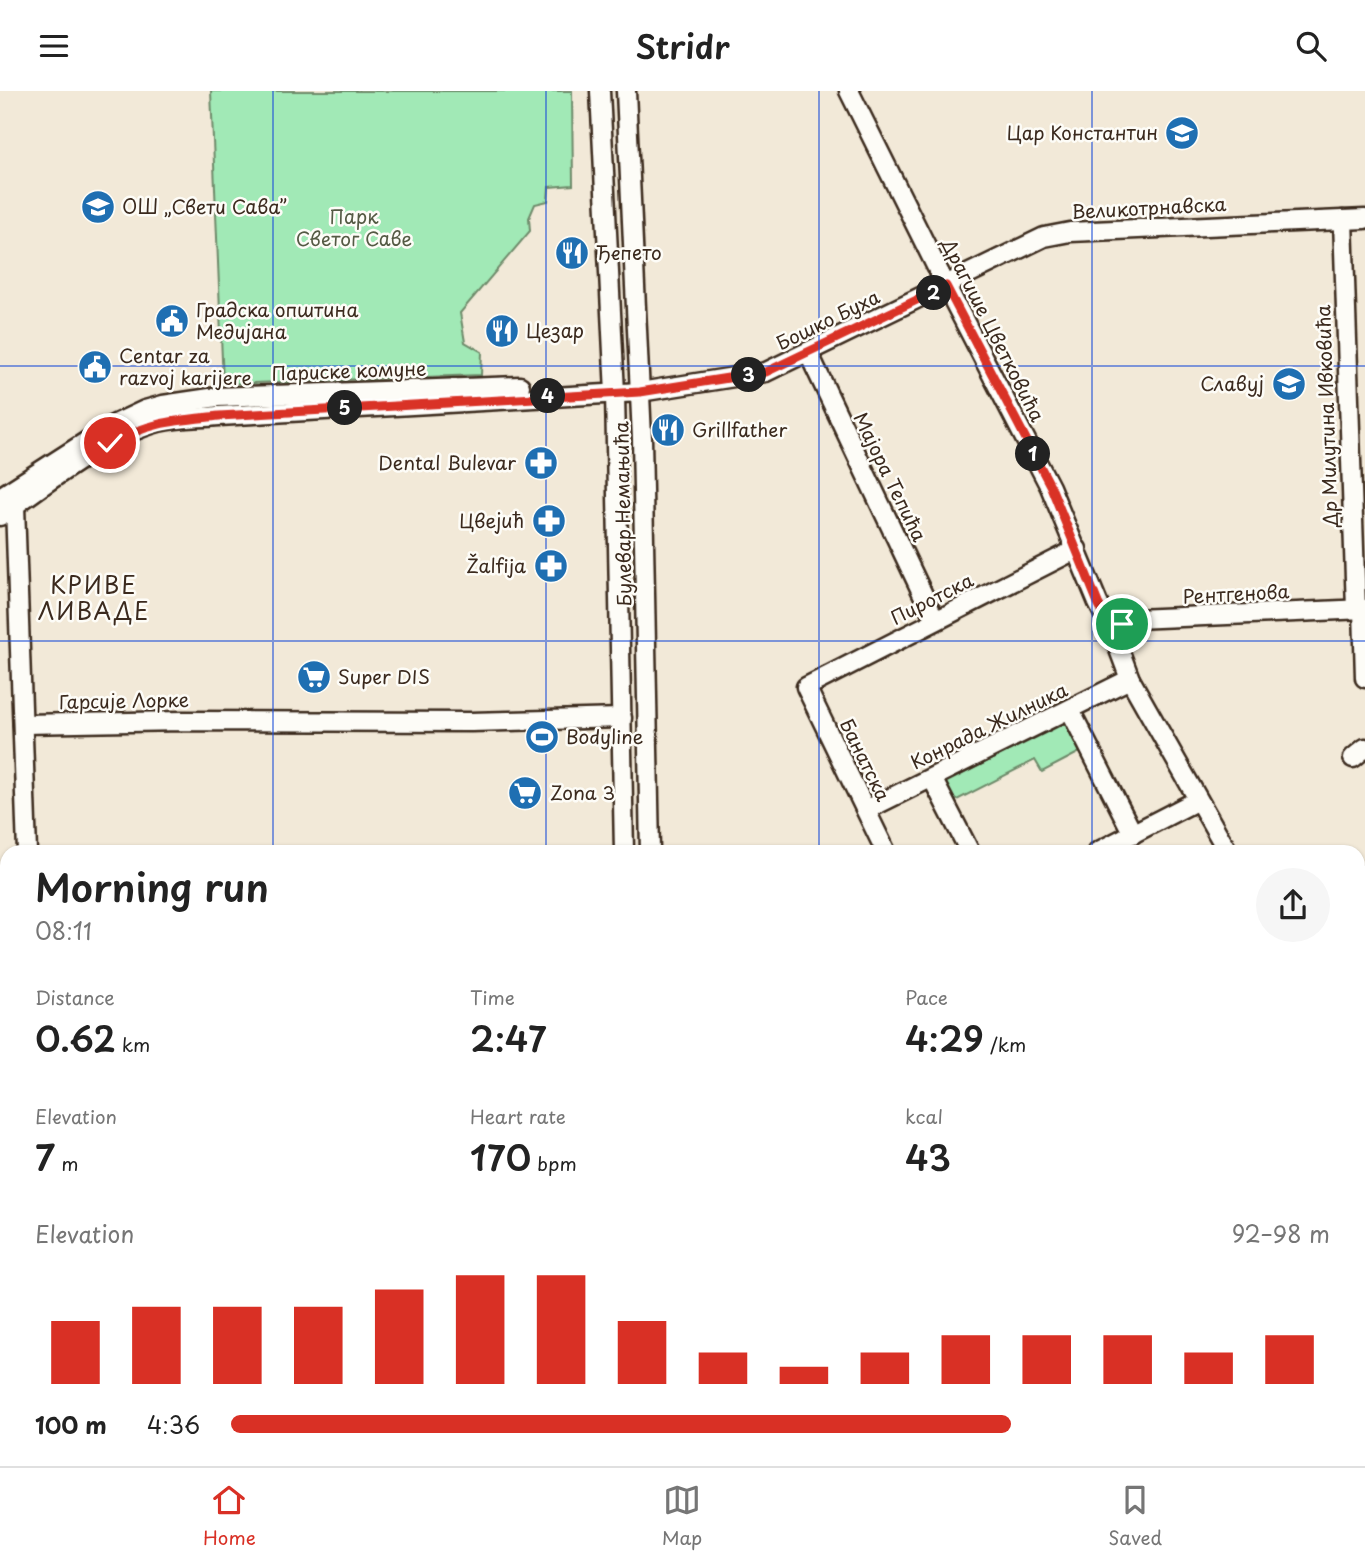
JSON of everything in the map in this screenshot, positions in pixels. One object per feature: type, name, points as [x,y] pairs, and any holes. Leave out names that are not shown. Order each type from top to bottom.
[{"type":"street","name":"Булевар Немањића","points":[[600,91],[614,387],[624,845]]},
{"type":"street","name":"Булевар Немањића","points":[[626,91],[640,387],[650,845]]},
{"type":"street","name":"Драгише Цветковића","points":[[849,91],[946,286],[1051,487],[1130,679],[1224,845]]},
{"type":"street","name":"Великотрнавска","points":[[946,286],[1044,237],[1070,232],[1365,219]]},
{"type":"street","name":"Др Милутина Ивковића","points":[[1343,221],[1365,678]]},
{"type":"street","name":"Бошко Буха","points":[[640,387],[766,372],[946,286]]},
{"type":"street","name":"Мајора Тепића","points":[[807,352],[935,620]]},
{"type":"street","name":"Париске комуне","points":[[4,500],[109,427],[145,410],[163,405],[217,397],[640,387]]},
{"type":"street","points":[[4,500],[23,724],[27,845]]},
{"type":"street","name":"Пиротска","points":[[806,687],[1077,549]]},
{"type":"street","name":"Рентгенова","points":[[1111,628],[1135,619],[1361,609]]},
{"type":"street","name":"Конрада Жилника","points":[[866,810],[1130,679]]},
{"type":"street","name":"Банатска","points":[[806,687],[883,845]]},
{"type":"street","points":[[1070,710],[1133,834]]},
{"type":"street","name":"Гарсије Лорке","points":[[23,724],[225,721],[363,723],[622,717]]},
{"type":"street","points":[[932,778],[966,845]]},
{"type":"street","points":[[1111,845],[1198,800]]},
{"type":"green space","name":"Парк Светог Саве","points":[[211,91],[572,91],[573,185],[549,187],[548,201],[535,204],[529,218],[530,231],[460,313],[465,342],[482,352],[481,375],[223,384]]},
{"type":"green space","points":[[1064,722],[1080,752],[1042,772],[1035,760],[955,801],[945,783]]},
{"type":"place","name":"Цар Константин","points":[[1182,133]]},
{"type":"place","name":"ОШ „Свети Сава”","points":[[98,207]]},
{"type":"place","name":"Ђепето","points":[[572,253]]},
{"type":"place","name":"Градска општина Медијана","points":[[172,321]]},
{"type":"place","name":"Цезар","points":[[502,331]]},
{"type":"place","name":"Centar za razvoj karijere","points":[[95,367]]},
{"type":"place","name":"Славуј","points":[[1289,384]]},
{"type":"place","name":"Grillfather","points":[[668,430]]},
{"type":"place","name":"Dental Bulevar","points":[[541,463]]},
{"type":"place","name":"Цвејић","points":[[549,521]]},
{"type":"place","name":"Žalfija","points":[[551,566]]},
{"type":"place","name":"Super DIS","points":[[314,677]]},
{"type":"place","name":"Bodyline","points":[[542,737]]},
{"type":"place","name":"Zona 3","points":[[525,793]]},
{"type":"district","name":"КРИВЕ ЛИВАДЕ","points":[[94,599]]},
{"type":"route","points":[[110,443],[132,432],[167,421],[640,392],[766,372],[946,286],[1051,487],[1098,603],[1111,628],[1122,624]]}]
